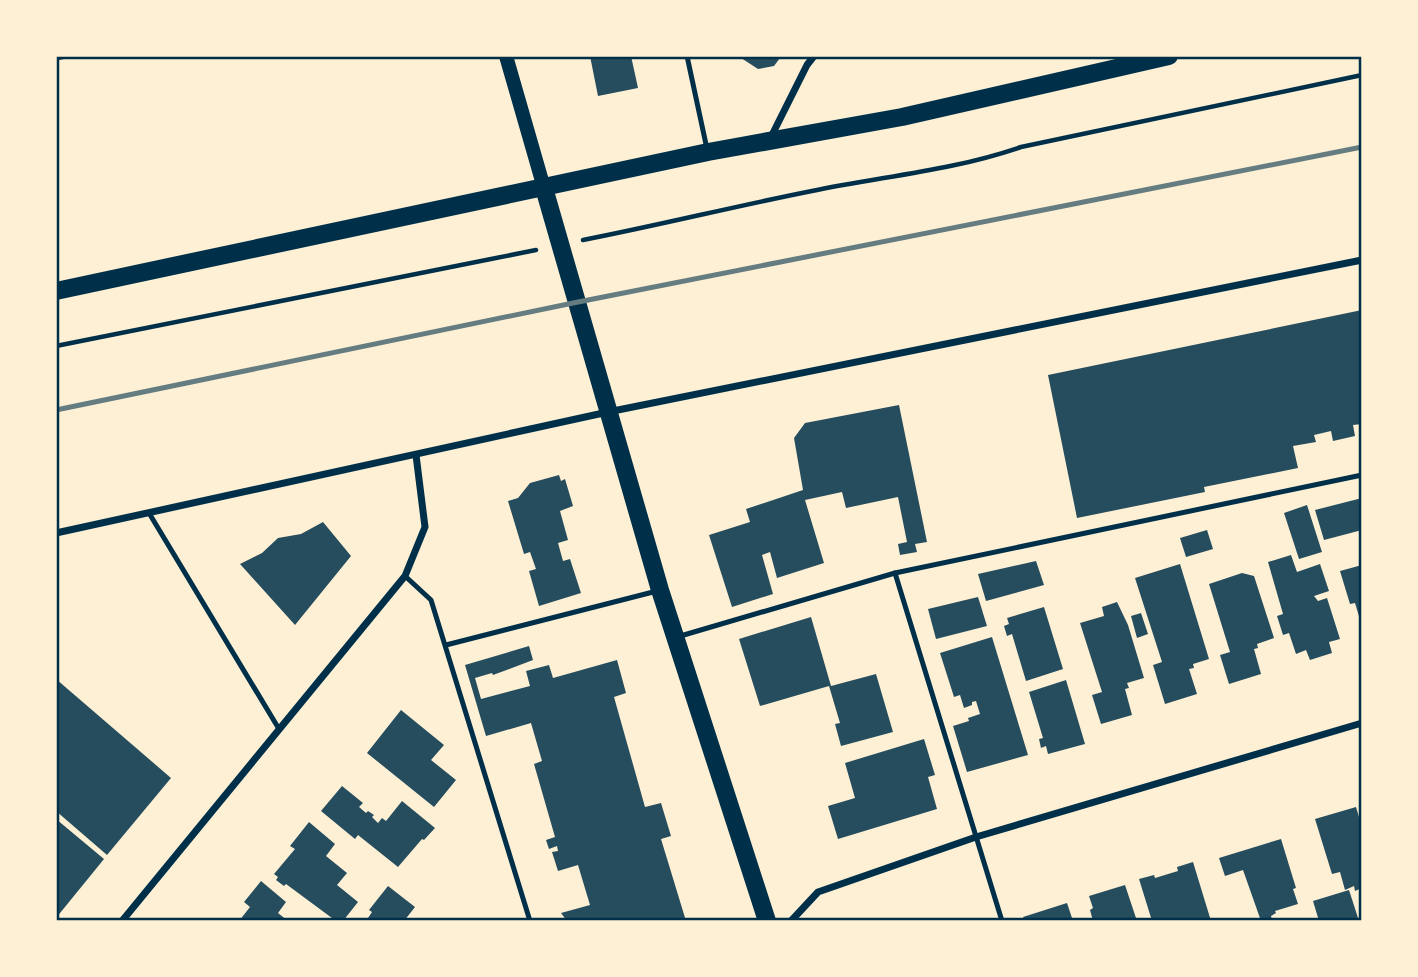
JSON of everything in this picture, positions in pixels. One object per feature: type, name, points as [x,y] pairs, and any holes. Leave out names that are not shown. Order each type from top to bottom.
[{"type":"main road","points":[[506,56],[660,590],[767,921]]},
{"type":"main road","points":[[56,291],[708,152],[902,117],[1169,56]]},
{"type":"street","points":[[768,142],[814,56]]},
{"type":"street","points":[[56,533],[608,412],[1362,261]]},
{"type":"street","points":[[122,921],[405,576],[425,527],[416,455]]},
{"type":"street","points":[[791,921],[818,892],[976,837],[1362,723]]},
{"type":"lane","points":[[56,58],[66,56]]},
{"type":"lane","points":[[687,56],[708,152]]},
{"type":"lane","points":[[677,637],[895,573],[1362,475]]},
{"type":"lane","points":[[149,513],[279,729]]},
{"type":"lane","points":[[895,573],[1002,921]]},
{"type":"lane","points":[[405,576],[431,600],[530,921]]},
{"type":"lane","points":[[446,645],[660,590]]},
{"type":"path","points":[[56,346],[561,245],[815,190],[939,169],[987,159],[1021,147],[1362,75]]},
{"type":"building","points":[[590,56],[631,56],[638,88],[598,96]]},
{"type":"building","points":[[738,56],[780,58],[774,66],[758,69]]},
{"type":"building","points":[[1362,310],[1362,424],[1353,425],[1355,436],[1333,441],[1331,431],[1314,435],[1316,442],[1293,446],[1298,468],[1204,487],[1205,492],[1077,518],[1048,375]]},
{"type":"building","points":[[899,405],[927,542],[915,544],[917,552],[900,555],[898,544],[907,542],[898,497],[846,508],[842,492],[805,500],[824,563],[777,578],[770,552],[762,555],[773,594],[732,607],[709,535],[750,522],[746,509],[803,490],[794,438],[805,423]]},
{"type":"building","points":[[559,475],[561,481],[565,479],[573,506],[560,511],[568,540],[558,543],[563,561],[570,559],[581,593],[539,606],[529,571],[536,569],[530,552],[524,554],[508,501],[518,498],[530,483]]},
{"type":"building","points":[[1362,498],[1362,530],[1324,540],[1315,510]]},
{"type":"building","points":[[1307,505],[1322,552],[1299,559],[1284,513]]},
{"type":"building","points":[[323,522],[351,556],[295,625],[240,564],[262,553],[278,538],[301,534]]},
{"type":"building","points":[[1207,530],[1213,549],[1186,557],[1180,538]]},
{"type":"building","points":[[1291,555],[1297,572],[1320,564],[1329,591],[1314,596],[1318,601],[1327,598],[1340,639],[1329,642],[1332,653],[1310,660],[1306,650],[1296,654],[1289,633],[1283,635],[1277,616],[1283,614],[1268,562]]},
{"type":"building","points":[[1036,561],[1044,585],[986,601],[978,574]]},
{"type":"building","points":[[1180,564],[1209,659],[1193,664],[1194,668],[1189,669],[1197,694],[1165,704],[1153,665],[1162,662],[1135,578]]},
{"type":"building","points":[[1362,565],[1361,623],[1355,603],[1350,604],[1340,571]]},
{"type":"building","points":[[1242,573],[1254,576],[1274,638],[1257,644],[1258,648],[1254,649],[1261,674],[1229,684],[1220,655],[1230,652],[1209,584]]},
{"type":"building","points":[[978,597],[987,626],[936,639],[928,609]]},
{"type":"building","points":[[1117,602],[1128,625],[1144,678],[1127,683],[1129,688],[1125,689],[1132,715],[1101,724],[1092,695],[1102,692],[1080,623],[1104,616],[1102,607]]},
{"type":"building","points":[[1044,607],[1063,669],[1026,681],[1012,634],[1007,636],[1004,626],[1009,624],[1007,618]]},
{"type":"building","points":[[1141,613],[1148,634],[1137,638],[1131,616]]},
{"type":"building","points":[[811,617],[831,686],[876,674],[893,732],[841,746],[835,724],[840,723],[829,686],[760,706],[739,639]]},
{"type":"building","points":[[992,637],[1028,755],[967,772],[953,726],[980,714],[976,701],[964,708],[960,695],[954,697],[940,653]]},
{"type":"building","points":[[529,646],[533,660],[493,675],[492,673],[475,678],[481,699],[530,686],[526,671],[549,665],[553,678],[617,660],[626,693],[614,697],[645,807],[661,803],[671,836],[661,839],[686,921],[567,921],[561,913],[590,905],[578,865],[558,871],[552,852],[558,851],[557,846],[549,849],[546,840],[555,837],[534,764],[542,761],[531,723],[486,736],[465,665]]},
{"type":"building","points":[[56,679],[171,778],[107,855],[56,811]]},
{"type":"building","points":[[1066,680],[1085,744],[1048,754],[1046,746],[1041,748],[1039,739],[1043,738],[1029,692]]},
{"type":"building","points":[[401,710],[444,745],[431,760],[456,780],[434,807],[367,753]]},
{"type":"building","points":[[924,739],[935,775],[928,777],[937,809],[838,839],[828,806],[855,798],[845,763]]},
{"type":"building","points":[[342,786],[363,803],[359,807],[374,815],[372,817],[378,823],[382,818],[386,821],[402,801],[435,828],[398,867],[358,835],[355,839],[321,811]]},
{"type":"building","points":[[1356,807],[1362,827],[1362,888],[1355,891],[1354,886],[1345,890],[1340,872],[1332,874],[1315,819]]},
{"type":"building","points":[[56,819],[104,859],[56,918]]},
{"type":"building","points":[[309,822],[335,844],[326,856],[347,873],[337,885],[358,902],[343,921],[336,921],[286,884],[284,886],[276,880],[278,877],[274,874],[295,849],[290,846]]},
{"type":"building","points":[[1281,839],[1296,888],[1293,889],[1298,904],[1275,911],[1271,916],[1272,920],[1261,921],[1243,870],[1225,876],[1219,858]]},
{"type":"building","points":[[1193,862],[1211,921],[1152,921],[1139,879],[1154,875],[1155,878],[1178,871],[1177,867]]},
{"type":"building","points":[[261,881],[286,902],[278,913],[288,921],[239,921],[250,907],[244,902]]},
{"type":"building","points":[[1125,885],[1137,921],[1093,921],[1089,896]]},
{"type":"building","points":[[388,886],[415,907],[404,921],[366,921],[372,912],[369,910]]},
{"type":"building","points":[[1349,890],[1359,921],[1319,921],[1313,901]]},
{"type":"building","points":[[1067,903],[1073,921],[1025,921],[1023,917]]},
{"type":"railway","points":[[56,410],[578,302],[1362,147]]}]
